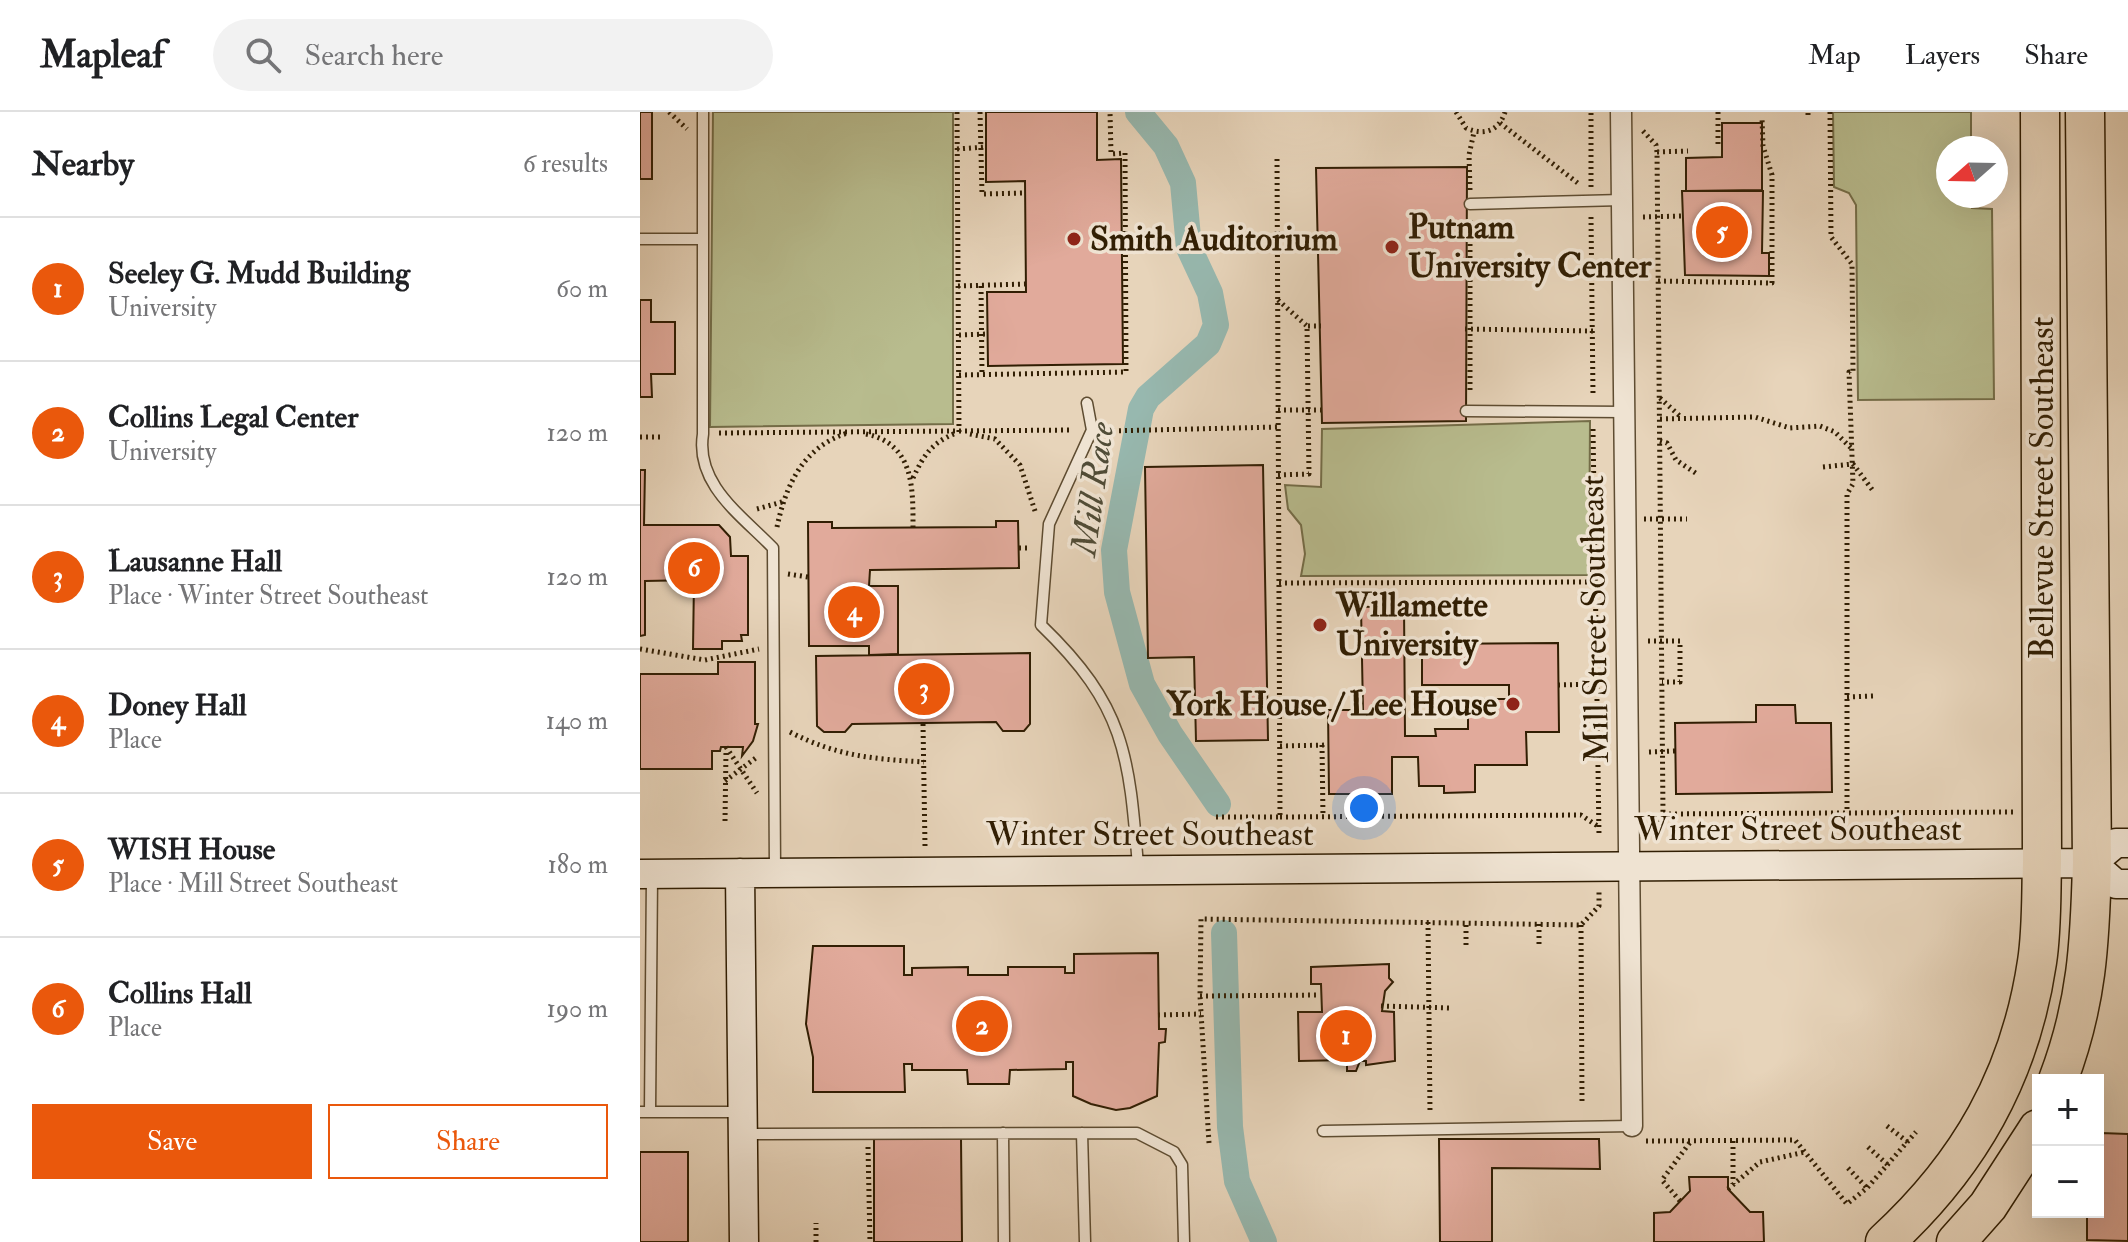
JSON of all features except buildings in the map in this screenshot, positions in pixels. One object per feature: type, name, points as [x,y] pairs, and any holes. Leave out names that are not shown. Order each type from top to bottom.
[{"type":"highway","name":"Bellevue Street Southeast","points":[[1885,1242],[1934,1195],[1964,1157],[1988,1114],[2020,1041],[2038,958],[2042,863],[2040,112]]},
{"type":"highway","name":"Bellevue Street Southeast","points":[[2060,1074],[2077,1029],[2087,977],[2092,863],[2085,112]]},
{"type":"highway","points":[[1956,1242],[1988,1206],[2032,1138]]},
{"type":"street","name":"Mill Street Southeast","points":[[1621,112],[1632,1126]]},
{"type":"street","points":[[2128,843],[2116,843],[2092,863],[2116,884],[2128,884]]},
{"type":"street","name":"Winter Street Southeast","points":[[646,874],[2092,863]]},
{"type":"street","points":[[740,873],[744,1242]]},
{"type":"lane","points":[[703,112],[703,434],[699,455],[706,476],[773,548],[775,873]]},
{"type":"lane","points":[[1470,204],[1591,201],[1622,209]]},
{"type":"lane","points":[[640,239],[703,239]]},
{"type":"lane","points":[[1087,403],[1092,430],[1049,524],[1041,625],[1076,659],[1105,699],[1133,796],[1138,870]]},
{"type":"lane","points":[[1468,411],[1625,412]]},
{"type":"lane","points":[[646,874],[645,1112],[868,1133],[1137,1133],[1174,1152],[1183,1176],[1184,1242]]},
{"type":"lane","points":[[1323,1131],[1632,1126]]},
{"type":"lane","points":[[1003,1133],[1004,1242]]},
{"type":"lane","points":[[1082,1133],[1085,1242]]},
{"type":"path","points":[[957,112],[959,432]]},
{"type":"path","points":[[980,112],[984,147],[982,194],[1025,193]]},
{"type":"path","points":[[959,375],[1126,372],[1125,153],[1111,154],[1110,112]]},
{"type":"path","points":[[1456,112],[1461,123],[1474,132],[1489,131],[1500,123],[1505,112]]},
{"type":"path","points":[[1500,123],[1591,192],[1591,112]]},
{"type":"path","points":[[1718,112],[1718,144]]},
{"type":"path","points":[[1830,112],[1831,237],[1852,264],[1853,372],[1849,372],[1853,484],[1847,494],[1847,813]]},
{"type":"path","points":[[1658,281],[1772,283],[1772,175],[1763,146],[1762,118]]},
{"type":"path","points":[[1641,128],[1656,145],[1657,152],[1663,814],[1656,831]]},
{"type":"path","points":[[1468,411],[1469,155],[1474,132]]},
{"type":"path","points":[[957,149],[984,147]]},
{"type":"path","points":[[1657,152],[1688,151]]},
{"type":"path","points":[[1277,157],[1280,817]]},
{"type":"path","points":[[1216,817],[1581,815],[1599,831],[1591,201]]},
{"type":"path","points":[[1622,209],[1658,217],[1682,216]]},
{"type":"path","points":[[958,286],[1026,284]]},
{"type":"path","points":[[981,286],[985,334],[982,375]]},
{"type":"path","points":[[1278,300],[1307,326],[1321,326]]},
{"type":"path","points":[[1278,475],[1309,474],[1307,326]]},
{"type":"path","points":[[1468,329],[1593,331]]},
{"type":"path","points":[[959,335],[985,334]]},
{"type":"path","points":[[1659,397],[1683,419]]},
{"type":"path","points":[[1278,410],[1322,410]]},
{"type":"path","points":[[1659,419],[1755,417],[1800,429],[1820,426],[1835,432],[1853,449]]},
{"type":"path","points":[[703,434],[1157,431],[1278,427]]},
{"type":"path","points":[[773,548],[782,502],[806,456],[819,445],[855,431],[880,437],[892,444],[913,479]]},
{"type":"path","points":[[913,528],[913,479],[927,450],[938,440],[959,432],[995,439],[1020,465],[1033,497],[1036,519]]},
{"type":"path","points":[[640,437],[664,437]]},
{"type":"path","points":[[1660,441],[1667,443],[1685,468],[1697,474]]},
{"type":"path","points":[[1823,467],[1853,464]]},
{"type":"path","points":[[1853,464],[1874,492]]},
{"type":"path","points":[[740,513],[782,502]]},
{"type":"path","points":[[1626,519],[1687,519]]},
{"type":"path","points":[[1036,560],[1037,539]]},
{"type":"path","points":[[1652,582],[1661,582]]},
{"type":"path","points":[[1279,583],[1606,583]]},
{"type":"path","points":[[1627,642],[1680,641],[1680,682],[1662,682]]},
{"type":"path","points":[[640,649],[705,660],[725,659],[747,649],[774,649]]},
{"type":"path","points":[[1558,685],[1598,684]]},
{"type":"path","points":[[1847,697],[1873,696]]},
{"type":"path","points":[[923,724],[926,871]]},
{"type":"path","points":[[725,781],[742,771],[763,750],[774,728],[861,759],[924,762]]},
{"type":"path","points":[[1280,746],[1325,745],[1323,817]]},
{"type":"path","points":[[725,821],[726,747],[775,820]]},
{"type":"path","points":[[1663,814],[2018,814]]},
{"type":"path","points":[[1582,1101],[1581,925],[1599,906],[1598,879]]},
{"type":"path","points":[[1209,1143],[1200,996],[1201,919],[1581,925]]},
{"type":"path","points":[[1428,922],[1430,1129]]},
{"type":"path","points":[[1466,923],[1466,945]]},
{"type":"path","points":[[1539,924],[1539,945]]},
{"type":"path","points":[[1200,996],[1320,995]]},
{"type":"path","points":[[1381,1006],[1451,1008]]},
{"type":"path","points":[[1158,1015],[1201,1014]]},
{"type":"path","points":[[1632,1126],[1635,1141],[1795,1140],[1847,1204],[1867,1188],[1916,1132]]},
{"type":"path","points":[[1887,1126],[1909,1143]]},
{"type":"path","points":[[868,1133],[870,1242]]},
{"type":"path","points":[[1680,1201],[1662,1180],[1692,1141]]},
{"type":"path","points":[[1733,1141],[1733,1184]]},
{"type":"path","points":[[1868,1147],[1888,1165]]},
{"type":"path","points":[[1728,1189],[1760,1162],[1805,1152]]},
{"type":"path","points":[[1848,1168],[1867,1188]]},
{"type":"path","points":[[816,1223],[816,1242]]},
{"type":"green space","points":[[713,112],[953,112],[953,424],[710,427]]},
{"type":"green space","points":[[1833,112],[1971,112],[1971,136],[1936,136],[1936,208],[1992,209],[1994,399],[1858,400],[1856,205],[1849,193],[1834,187]]},
{"type":"green space","points":[[1590,421],[1589,575],[1301,576],[1305,554],[1301,525],[1288,509],[1285,485],[1321,487],[1322,429]]},
{"type":"waterway","name":"Mill Race","points":[[1138,112],[1166,146],[1183,183],[1189,248],[1210,293],[1216,325],[1208,344],[1148,397],[1141,409],[1114,550],[1117,592],[1142,684],[1170,734],[1218,804]]},
{"type":"waterway","name":"Mill Race","points":[[1224,933],[1230,1127],[1237,1181],[1264,1242]]},
{"type":"place","name":"WISH House","points":[[1722,232]]},
{"type":"place","name":"Smith Auditorium","points":[[1074,239]]},
{"type":"place","name":"Putnam University Center","points":[[1392,247]]},
{"type":"place","name":"Collins Hall","points":[[694,568]]},
{"type":"place","name":"Doney Hall","points":[[854,612]]},
{"type":"place","name":"Willamette University","points":[[1320,625]]},
{"type":"place","name":"Lausanne Hall","points":[[924,689]]},
{"type":"place","name":"York House / Lee House","points":[[1513,704]]},
{"type":"place","name":"Collins Legal Center","points":[[982,1026]]},
{"type":"place","name":"Seeley G. Mudd Building","points":[[1346,1036]]}]
